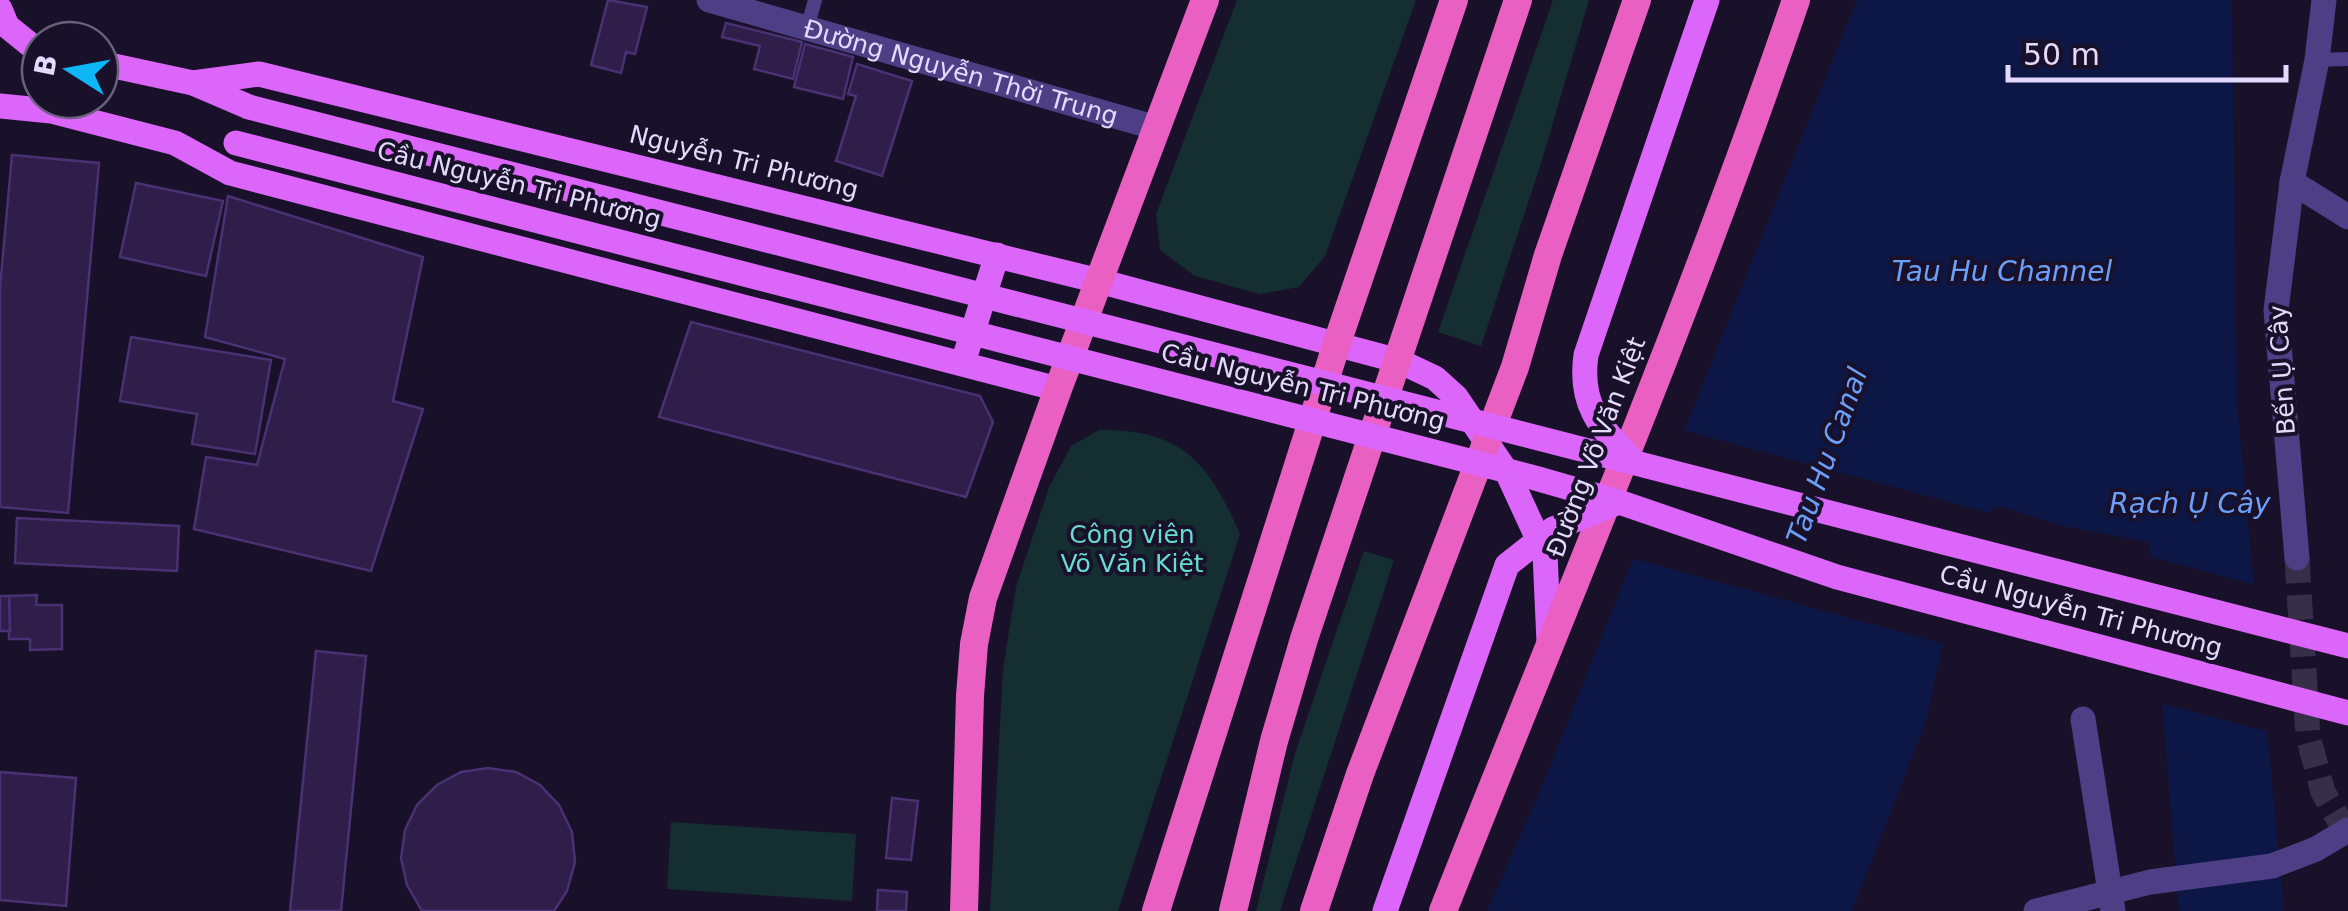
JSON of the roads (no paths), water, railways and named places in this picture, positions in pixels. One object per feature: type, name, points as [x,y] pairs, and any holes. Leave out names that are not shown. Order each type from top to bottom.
[{"type":"highway","points":[[964,911],[974,644],[983,598],[1058,388],[1206,0]]},
{"type":"highway","points":[[1156,911],[1337,343],[1454,0]]},
{"type":"highway","points":[[1232,911],[1274,740],[1304,639],[1518,0]]},
{"type":"highway","points":[[1314,911],[1373,737],[1515,367],[1548,254],[1637,0]]},
{"type":"highway","name":"Đường Võ Văn Kiệt","points":[[1443,911],[1758,110],[1796,0]]},
{"type":"main road","points":[[1632,460],[1603,430],[1591,408],[1582,382],[1586,355],[1708,0]]},
{"type":"main road","points":[[0,10],[8,26],[20,35]]},
{"type":"main road","points":[[120,68],[193,84]]},
{"type":"main road","name":"Nguyễn Tri Phương","points":[[193,84],[260,74],[1099,280],[1399,360],[1435,378],[1456,397],[1508,474],[1545,554],[1549,644]]},
{"type":"main road","name":"Cầu Nguyễn Tri Phương","points":[[193,84],[249,107],[2348,646]]},
{"type":"main road","points":[[0,106],[51,111],[175,143],[230,172],[1058,388]]},
{"type":"main road","name":"Cầu Nguyễn Tri Phương","points":[[175,143],[236,143],[1535,478],[1620,502],[1837,577],[2348,713]]},
{"type":"main road","points":[[963,363],[997,255]]},
{"type":"main road","points":[[1385,911],[1508,565],[1553,529],[1620,502]]},
{"type":"street","name":"Đường Nguyễn Thời Trung","points":[[708,0],[1157,128]]},
{"type":"street","name":"Bến Ụ Cây","points":[[2297,558],[2276,310],[2292,182],[2324,0]]},
{"type":"street","points":[[2292,182],[2348,216]]},
{"type":"street","points":[[2082,718],[2112,902]]},
{"type":"street","points":[[2036,911],[2112,902],[2150,882],[2272,866],[2347,836]]},
{"type":"lane","points":[[807,28],[816,0]]},
{"type":"lane","points":[[2316,60],[2348,59]]},
{"type":"water","name":"Tau Hu Channel","points":[[1857,0],[2232,0],[2237,403],[2284,911],[2179,911],[2149,542],[2063,526],[1999,506],[1969,524],[1926,721],[1852,911],[1487,911],[1542,786]]},
{"type":"tunnel","points":[[2297,558],[2308,736],[2323,792],[2345,830]]},
{"type":"water label","name":"Tau Hu Canal","points":[[1827,456]]},
{"type":"water label","name":"Rạch Ụ Cây","points":[[2190,503]]},
{"type":"park label","name":"Công viên Võ Văn Kiệt","points":[[1132,548]]}]
